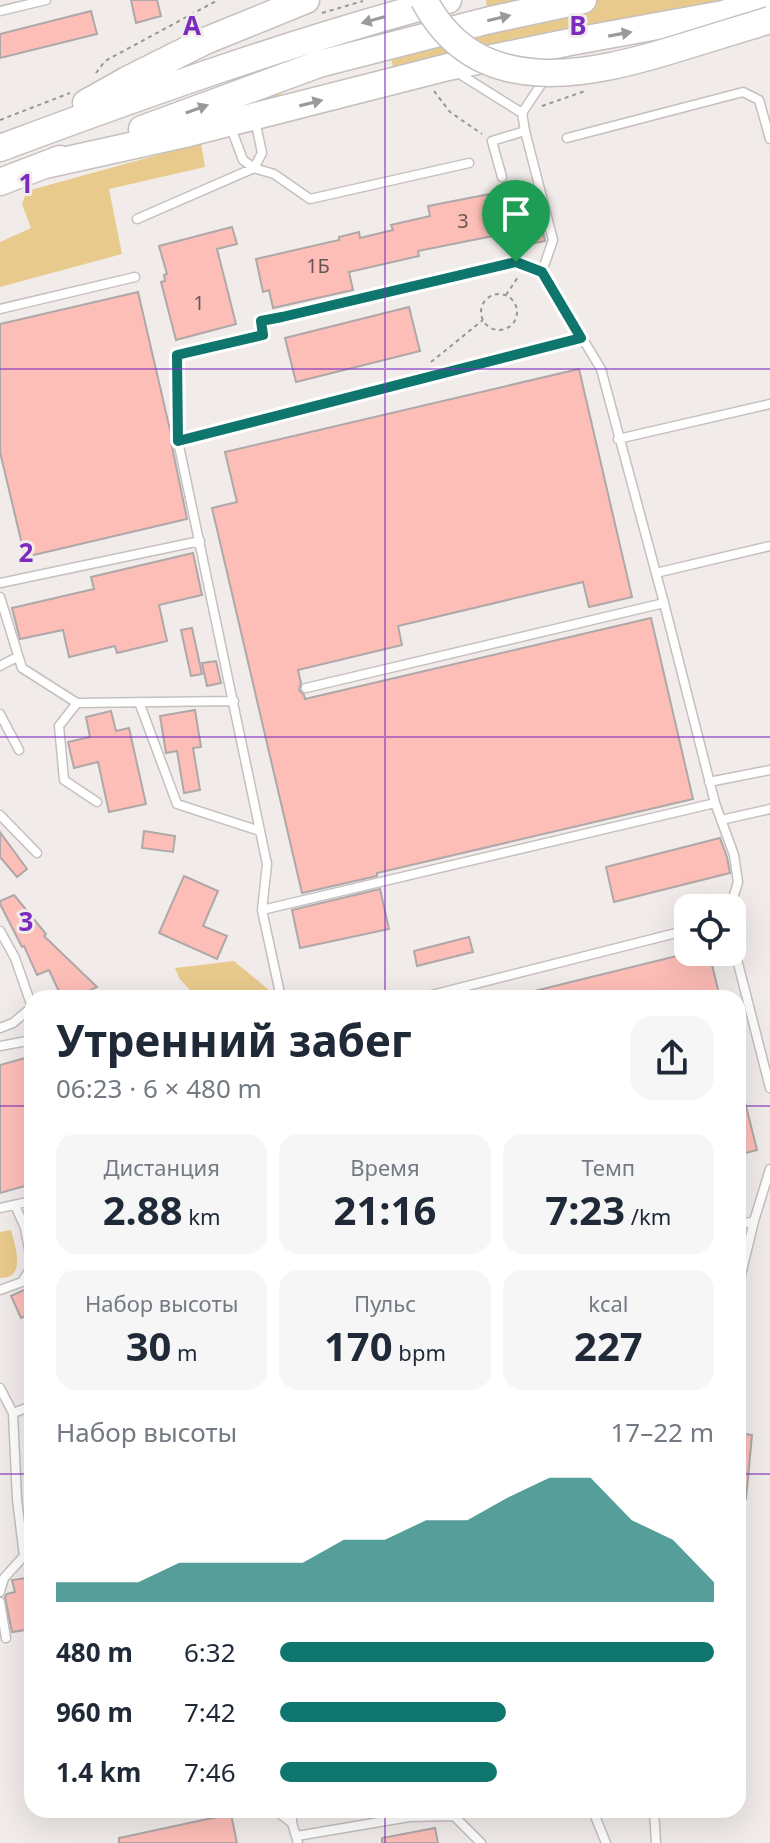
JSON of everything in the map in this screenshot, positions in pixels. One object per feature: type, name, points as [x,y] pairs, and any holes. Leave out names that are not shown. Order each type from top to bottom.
[{"type":"main road","points":[[424,0],[435,19],[461,46],[500,66],[534,73],[584,71],[624,63],[770,20]]},
{"type":"main road","points":[[12,143],[281,48],[448,0]]},
{"type":"main road","points":[[0,182],[319,64],[490,20],[583,0]]},
{"type":"main road","points":[[45,165],[242,120],[448,67],[566,48],[723,14],[770,0]]},
{"type":"main road","points":[[12,143],[170,57],[228,31],[316,6]]},
{"type":"lane","points":[[0,11],[46,0]]},
{"type":"lane","points":[[542,272],[553,240],[522,113],[554,66]]},
{"type":"lane","points":[[448,67],[522,113]]},
{"type":"lane","points":[[567,138],[743,92],[759,100],[770,139]]},
{"type":"lane","points":[[242,120],[243,160],[254,168],[274,174],[310,199],[469,163]]},
{"type":"lane","points":[[137,219],[254,168],[262,153],[242,120]]},
{"type":"lane","points":[[502,177],[492,141],[525,131]]},
{"type":"lane","points":[[279,990],[262,910],[267,864],[178,441],[177,355],[263,335],[261,321],[516,262],[542,272],[601,369],[709,782],[734,855],[738,882],[734,894]]},
{"type":"lane","points":[[0,309],[135,277]]},
{"type":"lane","points":[[178,441],[581,338]]},
{"type":"lane","points":[[618,439],[770,404]]},
{"type":"lane","points":[[0,583],[200,541]]},
{"type":"lane","points":[[656,573],[770,546]]},
{"type":"lane","points":[[0,597],[22,668],[77,703],[234,701]]},
{"type":"lane","points":[[306,688],[664,603]]},
{"type":"lane","points":[[0,666],[17,657]]},
{"type":"lane","points":[[139,702],[177,804],[260,831]]},
{"type":"lane","points":[[77,703],[59,726],[64,780],[97,802]]},
{"type":"lane","points":[[0,714],[19,750]]},
{"type":"lane","points":[[709,782],[770,770]]},
{"type":"lane","points":[[262,910],[715,803]]},
{"type":"lane","points":[[721,820],[770,809]]},
{"type":"lane","points":[[0,815],[37,853]]},
{"type":"lane","points":[[0,931],[3,944],[15,958],[26,990]]},
{"type":"lane","points":[[452,990],[674,934]]},
{"type":"lane","points":[[739,966],[745,990]]},
{"type":"lane","points":[[746,995],[770,1088]]},
{"type":"lane","points":[[0,1028],[24,1014]]},
{"type":"lane","points":[[0,1046],[24,1042]]},
{"type":"lane","points":[[746,1254],[770,1169]]},
{"type":"lane","points":[[0,1208],[24,1203]]},
{"type":"lane","points":[[15,1205],[24,1228]]},
{"type":"lane","points":[[746,1223],[754,1221]]},
{"type":"lane","points":[[0,1290],[24,1279]]},
{"type":"lane","points":[[0,1388],[13,1413],[17,1499],[24,1535]]},
{"type":"lane","points":[[13,1413],[24,1409]]},
{"type":"lane","points":[[0,1592],[4,1578],[24,1560]]},
{"type":"lane","points":[[0,1602],[6,1638]]},
{"type":"lane","points":[[285,1818],[292,1823]]},
{"type":"lane","points":[[292,1818],[298,1840],[392,1818]]},
{"type":"lane","points":[[456,1818],[481,1843]]},
{"type":"lane","points":[[596,1818],[606,1843]]},
{"type":"lane","points":[[654,1818],[656,1843]]},
{"type":"path","points":[[200,0],[202,8]]},
{"type":"path","points":[[96,74],[105,61],[218,0]]},
{"type":"path","points":[[316,6],[363,1]]},
{"type":"path","points":[[433,90],[450,112],[492,141]]},
{"type":"path","points":[[0,120],[72,92]]},
{"type":"path","points":[[505,296],[525,265]]},
{"type":"path","points":[[493,295],[505,296],[514,304],[515,320],[501,330],[490,328],[483,320],[481,308],[493,295]]},
{"type":"path","points":[[431,362],[483,320]]},
{"type":"shaded area","points":[[486,0],[741,0],[199,121],[280,91],[282,97],[393,68],[391,58],[490,33]]},
{"type":"shaded area","points":[[201,143],[205,167],[109,189],[122,254],[0,287],[0,242],[31,228],[22,204],[27,191]]},
{"type":"shaded area","points":[[234,961],[269,990],[190,990],[175,968]]},
{"type":"shaded area","points":[[11,1230],[16,1267],[14,1273],[0,1278],[0,1232]]},
{"type":"building","points":[[131,0],[157,0],[161,16],[136,23]]},
{"type":"building","points":[[91,11],[97,34],[0,58],[0,34]]},
{"type":"building","points":[[490,194],[493,210],[536,201],[545,241],[506,249],[503,234],[418,251],[419,256],[349,272],[353,290],[273,308],[269,290],[263,292],[256,259],[339,240],[339,237],[359,232],[360,238],[393,230],[391,225],[430,216],[428,206]]},
{"type":"building","points":[[232,227],[237,244],[217,249],[236,324],[176,340],[161,282],[165,281],[164,275],[167,274],[159,246]]},
{"type":"building","points":[[138,292],[187,519],[25,557],[0,452],[0,324]]},
{"type":"building","points":[[409,307],[420,351],[296,382],[285,338]]},
{"type":"building","points":[[579,369],[632,597],[589,607],[583,582],[398,626],[402,645],[298,670],[299,690],[305,699],[651,618],[693,799],[302,893],[212,508],[237,502],[225,452]]},
{"type":"building","points":[[193,553],[202,595],[159,605],[167,641],[117,653],[115,646],[69,657],[63,630],[20,639],[12,608],[94,589],[91,577]]},
{"type":"building","points":[[192,628],[202,674],[191,676],[181,630]]},
{"type":"building","points":[[216,661],[221,683],[207,686],[202,663]]},
{"type":"building","points":[[195,710],[201,747],[193,748],[200,790],[184,793],[177,751],[166,753],[160,716]]},
{"type":"building","points":[[111,711],[116,731],[129,728],[146,804],[109,812],[98,762],[74,768],[68,742],[90,737],[86,717]]},
{"type":"building","points":[[144,831],[175,836],[173,852],[142,848]]},
{"type":"building","points":[[0,832],[27,869],[17,877],[0,857]]},
{"type":"building","points":[[720,838],[730,873],[614,902],[606,867]]},
{"type":"building","points":[[184,876],[218,891],[203,926],[227,936],[217,959],[159,933]]},
{"type":"building","points":[[380,889],[389,929],[300,948],[292,910]]},
{"type":"building","points":[[14,895],[46,934],[44,936],[97,987],[91,990],[58,990],[49,970],[37,975],[0,901]]},
{"type":"building","points":[[469,937],[473,952],[417,966],[414,951]]},
{"type":"building","points":[[674,957],[674,966],[712,966],[718,990],[538,990]]},
{"type":"building","points":[[24,1058],[24,1186],[0,1193],[0,1065]]},
{"type":"building","points":[[746,1106],[757,1150],[746,1153]]},
{"type":"building","points":[[24,1290],[24,1317],[21,1318],[11,1296]]},
{"type":"building","points":[[746,1434],[752,1435],[746,1499]]},
{"type":"building","points":[[24,1578],[24,1630],[12,1632],[5,1597],[15,1592],[12,1580]]},
{"type":"building","points":[[212,1818],[232,1818],[237,1843],[119,1843],[119,1838]]},
{"type":"building","points":[[435,1828],[438,1843],[382,1843],[382,1838]]},
{"type":"route","points":[[516,262],[542,272],[581,338],[178,441],[177,355],[263,335],[261,321],[516,262]]}]
